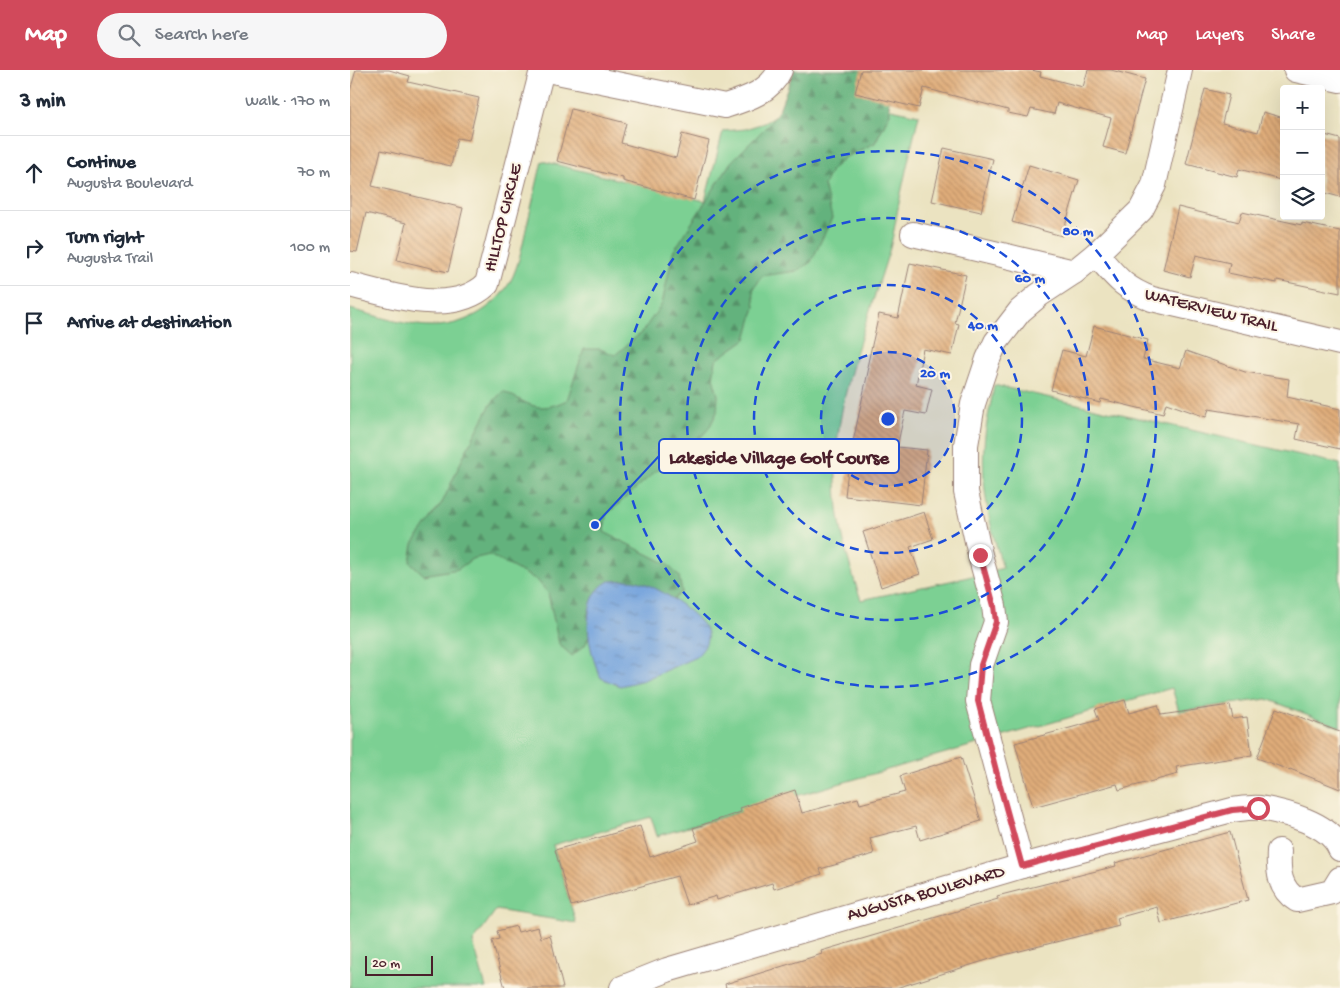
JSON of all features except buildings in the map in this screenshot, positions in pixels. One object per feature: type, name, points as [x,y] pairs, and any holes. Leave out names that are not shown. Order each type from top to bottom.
[{"type":"street","name":"HILLTOP CIRCLE","points":[[350,285],[428,303],[462,298],[478,292],[488,284],[542,70]]},
{"type":"street","points":[[547,70],[725,106],[746,100],[762,92],[776,80],[780,70]]},
{"type":"street","points":[[1022,866],[978,701],[981,665],[996,622],[994,606],[966,492],[966,445],[973,404],[988,359],[996,342],[1020,311],[1038,294],[1074,272],[1096,254],[1141,210],[1154,185],[1180,70]]},
{"type":"street","points":[[1296,70],[1340,80]]},
{"type":"street","points":[[913,234],[1074,272]]},
{"type":"street","name":"WATERVIEW TRAIL","points":[[1096,254],[1121,283],[1134,292],[1152,299],[1340,342]]},
{"type":"street","name":"AUGUSTA BOULEVARD","points":[[622,988],[667,970],[1022,866],[1232,810],[1258,808],[1297,816],[1327,832],[1340,846],[1340,849]]},
{"type":"street","points":[[1279,850],[1278,867],[1282,881],[1288,894],[1297,900],[1332,892],[1340,880]]},
{"type":"green space","points":[[794,70],[865,70],[888,97],[890,113],[875,143],[844,158],[831,170],[824,185],[832,218],[811,262],[797,271],[762,276],[753,290],[755,307],[746,339],[716,360],[713,378],[718,395],[717,412],[709,428],[686,454],[656,471],[606,515],[604,532],[667,564],[679,576],[682,592],[668,604],[602,616],[585,645],[572,656],[559,644],[548,593],[537,580],[489,555],[472,559],[458,569],[424,575],[410,562],[413,544],[443,501],[465,453],[491,404],[503,391],[528,404],[541,407],[567,400],[584,349],[600,349],[615,355],[642,332],[662,304],[673,252],[731,162],[769,124],[779,110]]},
{"type":"green space","points":[[854,101],[919,115],[890,248],[853,364],[840,424],[836,453],[838,513],[848,557],[861,600],[1003,568],[990,523],[985,493],[983,462],[987,423],[994,385],[1340,464],[1340,727],[1267,699],[1179,711],[1172,688],[657,836],[651,817],[553,845],[576,923],[496,910],[473,942],[486,988],[350,988],[350,309],[404,323],[425,326],[448,325],[481,312],[500,296],[513,276],[521,251],[542,161],[705,201],[723,131],[745,129],[764,123],[782,112]]},
{"type":"water","points":[[630,580],[644,583],[677,601],[696,618],[707,633],[703,649],[696,657],[644,680],[620,686],[601,678],[589,640],[589,612],[592,599],[599,589],[609,581]]},
{"type":"place","name":"Lakeside Village Golf Course","points":[[595,525]]},
{"type":"route","points":[[980,555],[994,606],[996,622],[981,665],[978,701],[1022,866],[1232,810],[1258,808]]}]
